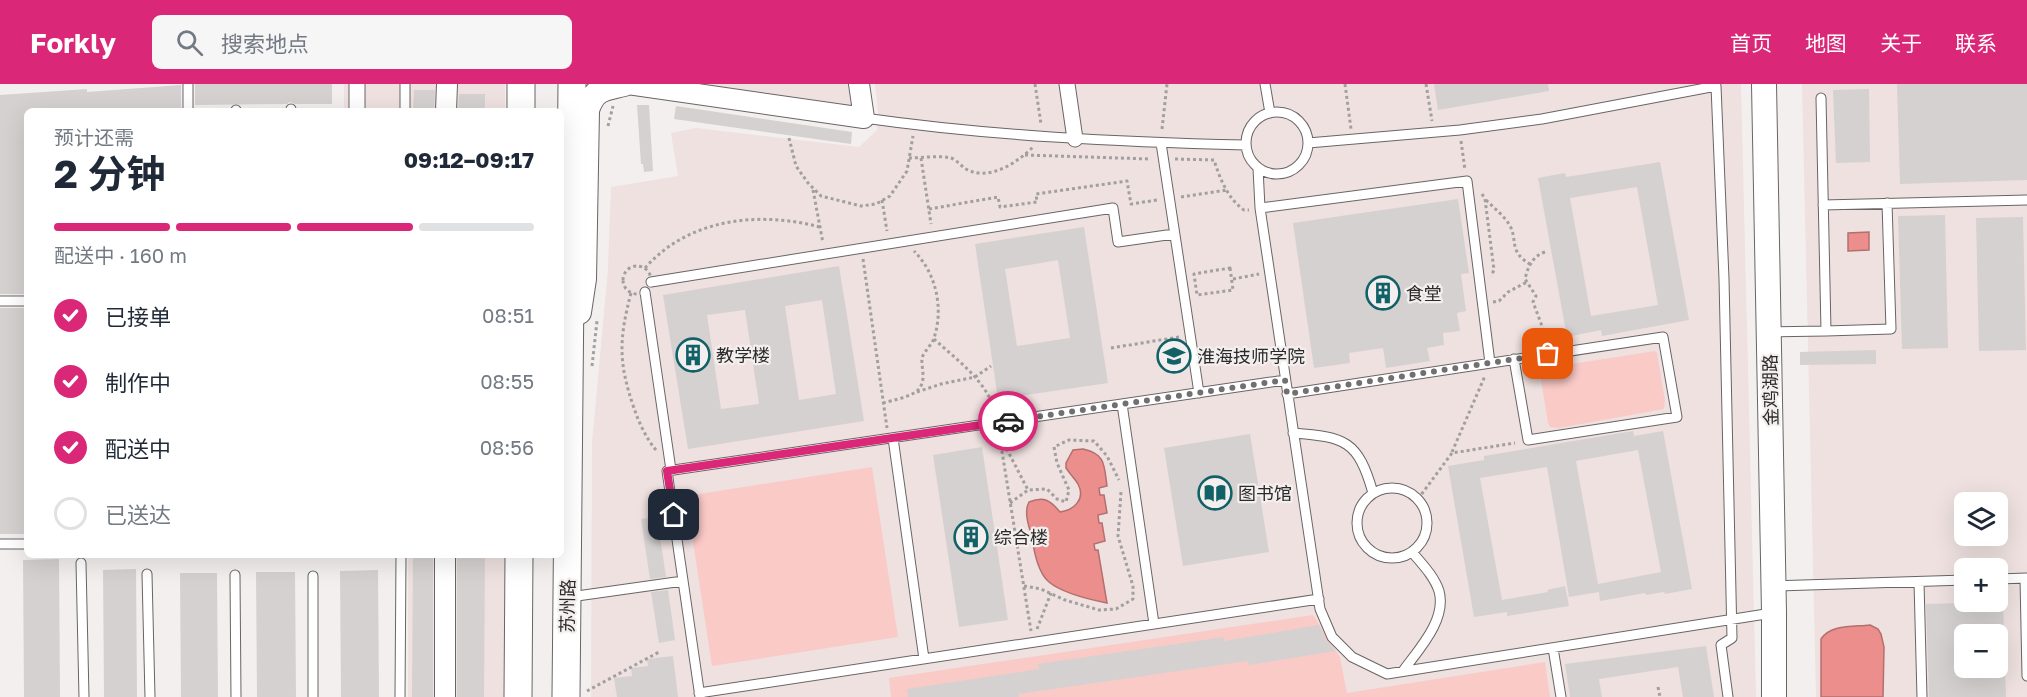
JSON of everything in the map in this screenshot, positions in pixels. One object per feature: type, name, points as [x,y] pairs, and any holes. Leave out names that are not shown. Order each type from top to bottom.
[{"type":"main road","points":[[520,108],[521,84]]},
{"type":"main road","name":"苏州路","points":[[572,84],[580,373],[567,597],[579,690]]},
{"type":"main road","points":[[518,697],[519,558]]},
{"type":"street","points":[[357,84],[357,108]]},
{"type":"street","points":[[446,108],[447,84]]},
{"type":"street","points":[[580,373],[587,110],[591,98],[598,91],[622,91],[864,118],[859,84]]},
{"type":"street","points":[[1067,84],[1076,139]]},
{"type":"street","name":"金鸡湖路","points":[[1764,84],[1774,586],[1774,697]]},
{"type":"street","points":[[444,697],[445,558]]},
{"type":"lane","points":[[188,84],[188,108]]},
{"type":"lane","points":[[405,84],[405,108]]},
{"type":"lane","points":[[1265,84],[1270,113]]},
{"type":"lane","points":[[1308,143],[1460,130],[1542,119],[1720,85],[1732,638],[1721,645],[1728,697]]},
{"type":"lane","points":[[1821,98],[1826,331]]},
{"type":"lane","points":[[1279,112],[1296,119],[1306,134],[1308,143],[1302,161],[1295,168],[1276,174],[1258,168],[1252,161],[1246,145],[1250,129],[1255,122],[1270,113],[1279,112]]},
{"type":"lane","points":[[864,118],[1043,138],[1246,145]]},
{"type":"lane","points":[[1161,143],[1199,393]]},
{"type":"lane","points":[[1258,168],[1260,208],[1320,609],[1332,637],[1352,657],[1387,674],[1774,612]]},
{"type":"lane","points":[[1260,208],[1467,181],[1490,363]]},
{"type":"lane","points":[[1823,205],[2027,200]]},
{"type":"lane","points":[[1769,332],[1891,329],[1887,203]]},
{"type":"lane","points":[[651,282],[1113,208],[1118,242],[1174,234]]},
{"type":"lane","points":[[645,292],[671,470]]},
{"type":"lane","points":[[0,301],[24,301]]},
{"type":"lane","points":[[1287,394],[1514,359],[1663,337],[1677,417],[1528,440],[1514,359]]},
{"type":"lane","points":[[1285,380],[667,471],[699,695],[1319,599]]},
{"type":"lane","points":[[1122,404],[1154,624]]},
{"type":"lane","points":[[1293,434],[1330,436],[1343,442],[1356,452],[1365,466],[1373,493]]},
{"type":"lane","points":[[890,438],[924,659]]},
{"type":"lane","points":[[1384,488],[1397,488],[1418,499],[1427,521],[1426,533],[1421,544],[1412,552],[1391,559],[1380,557],[1362,543],[1357,532],[1356,521],[1365,500],[1373,493],[1384,488]]},
{"type":"lane","points":[[0,544],[24,544]]},
{"type":"lane","points":[[1403,671],[1428,635],[1441,602],[1439,591],[1432,577],[1412,552]]},
{"type":"lane","points":[[400,697],[401,558]]},
{"type":"lane","points":[[81,563],[84,697]]},
{"type":"lane","points":[[147,574],[150,697]]},
{"type":"lane","points":[[235,575],[236,697]]},
{"type":"lane","points":[[313,576],[313,697]]},
{"type":"lane","points":[[2008,579],[2026,579],[2027,676]]},
{"type":"lane","points":[[1774,586],[1954,580]]},
{"type":"lane","points":[[567,597],[683,581]]},
{"type":"lane","points":[[1919,582],[1922,697]]},
{"type":"lane","points":[[1553,648],[1561,697]]},
{"type":"path","points":[[909,158],[953,158],[968,170],[983,172],[998,170],[1023,158],[1043,138],[1035,84]]},
{"type":"path","points":[[1161,143],[1167,84]]},
{"type":"path","points":[[1345,84],[1353,140]]},
{"type":"path","points":[[1426,84],[1434,132]]},
{"type":"path","points":[[608,129],[622,91]]},
{"type":"path","points":[[789,138],[796,166],[821,196],[861,206],[876,204],[890,196],[907,171],[915,125]]},
{"type":"path","points":[[1460,130],[1467,181]]},
{"type":"path","points":[[921,158],[933,237]]},
{"type":"path","points":[[929,209],[998,197],[1000,207],[1037,202],[1036,194],[1127,181],[1131,204],[1227,190]]},
{"type":"path","points":[[813,188],[825,254]]},
{"type":"path","points":[[1485,199],[1510,226],[1514,245],[1520,258],[1531,265]]},
{"type":"path","points":[[882,200],[889,244]]},
{"type":"path","points":[[645,268],[658,254],[677,242],[728,221],[794,220],[820,227]]},
{"type":"path","points":[[904,241],[926,263],[936,287],[939,310],[934,339],[922,357],[922,384],[916,392]]},
{"type":"path","points":[[862,248],[883,403],[890,438]]},
{"type":"path","points":[[1545,252],[1537,255],[1527,270],[1525,279],[1536,296],[1533,302],[1542,326],[1548,354]]},
{"type":"path","points":[[1230,268],[1232,279],[1233,290],[1197,295],[1194,274],[1230,268]]},
{"type":"path","points":[[1232,279],[1269,272]]},
{"type":"path","points":[[1486,303],[1499,301],[1508,292],[1527,282]]},
{"type":"path","points":[[631,293],[621,341],[621,364],[637,417],[650,443],[671,470]]},
{"type":"path","points":[[580,373],[597,317]]},
{"type":"path","points":[[1111,348],[1190,336]]},
{"type":"path","points":[[934,339],[975,377],[992,400],[998,422],[1033,642]]},
{"type":"path","points":[[1418,499],[1452,453],[1490,363]]},
{"type":"path","points":[[883,403],[941,384],[975,377],[991,366]]},
{"type":"path","points":[[1000,436],[1028,490]]},
{"type":"path","points":[[1010,503],[1028,490],[1047,489],[1057,499],[1066,502],[1069,490],[1057,463],[1054,447],[1069,440],[1094,441],[1115,469],[1121,486],[1118,536],[1133,586],[1132,599],[1116,609],[1099,610],[1065,600],[1041,589],[1024,586]]},
{"type":"path","points":[[1452,453],[1528,440]]},
{"type":"path","points":[[1033,642],[1051,593]]},
{"type":"path","points":[[585,697],[579,690],[659,652]]},
{"type":"path","points":[[1658,687],[1660,697]]},
{"type":"shaded area","points":[[344,84],[505,84],[505,108],[344,108]]},
{"type":"shaded area","points":[[699,84],[853,84],[857,109]]},
{"type":"shaded area","name":"淮海技师学院","points":[[875,84],[1741,84],[1756,697],[591,697],[592,443],[608,269],[611,187],[678,176],[671,133],[696,128],[859,147],[877,130]]},
{"type":"shaded area","points":[[1802,84],[2027,84],[2027,697],[1816,697]]},
{"type":"shaded area","points":[[1869,232],[1869,250],[1848,251],[1848,233]]},
{"type":"shaded area","points":[[1655,351],[1665,401],[1664,409],[1559,428],[1550,427],[1541,380],[1542,371],[1546,368]]},
{"type":"shaded area","points":[[1083,449],[1100,457],[1105,472],[1107,486],[1099,488],[1100,495],[1104,495],[1107,513],[1098,515],[1105,541],[1094,544],[1095,550],[1098,550],[1107,603],[1069,593],[1045,578],[1037,560],[1027,518],[1029,502],[1034,500],[1046,500],[1060,512],[1070,509],[1077,503],[1080,499],[1080,489],[1066,468],[1066,463],[1073,450]]},
{"type":"shaded area","points":[[872,467],[898,637],[712,666],[686,496]]},
{"type":"shaded area","points":[[408,558],[505,558],[505,697],[408,697]]},
{"type":"shaded area","points":[[1313,615],[1340,657],[1347,693],[1545,662],[1550,697],[891,697],[889,678]]},
{"type":"shaded area","points":[[1870,625],[1878,629],[1884,647],[1883,697],[1821,697],[1821,639],[1825,634],[1837,629]]},
{"type":"building","points":[[195,84],[332,84],[332,104],[290,102],[287,104],[195,105]]},
{"type":"building","points":[[1434,84],[1548,84],[1549,91],[1438,110]]},
{"type":"building","points":[[1897,84],[2027,84],[2027,180],[1900,184]]},
{"type":"building","points":[[181,85],[181,108],[24,108],[24,294],[0,294],[0,95],[87,89],[87,92]]},
{"type":"building","points":[[1869,89],[1870,162],[1836,163],[1833,90]]},
{"type":"building","points":[[414,90],[435,90],[434,108],[413,108]]},
{"type":"building","points":[[459,94],[485,94],[485,108],[458,108]]},
{"type":"building","points":[[637,105],[649,105],[653,171],[644,172],[643,164],[641,164]]},
{"type":"building","points":[[676,106],[852,132],[851,144],[674,119]]},
{"type":"building","points":[[1660,162],[1689,320],[1602,336],[1601,330],[1567,337],[1538,178],[1565,173],[1566,177]],"holes":[[[1637,187],[1658,305],[1591,316],[1570,198]]]},
{"type":"building","name":"食堂","points":[[1458,199],[1469,273],[1461,274],[1466,311],[1457,313],[1460,331],[1443,333],[1444,345],[1427,348],[1430,361],[1386,368],[1383,348],[1349,353],[1350,363],[1314,368],[1293,223]]},
{"type":"building","points":[[1945,215],[1948,348],[1902,349],[1898,216]]},
{"type":"building","points":[[2023,217],[2026,350],[1979,351],[1976,218]]},
{"type":"building","points":[[1084,227],[1108,383],[998,399],[975,244]],"holes":[[[1058,260],[1070,338],[1017,346],[1005,269]]]},
{"type":"building","name":"教学楼","points":[[839,266],[864,421],[688,449],[663,295]],"holes":[[[822,300],[836,394],[799,400],[785,306]],[[745,310],[759,404],[721,409],[707,315]]]},
{"type":"building","points":[[0,308],[24,308],[24,534],[0,534]]},
{"type":"building","points":[[1876,350],[1876,364],[1800,365],[1800,352]]},
{"type":"building","points":[[1633,431],[1634,436],[1663,431],[1692,589],[1665,594],[1664,592],[1646,595],[1645,593],[1600,601],[1599,592],[1569,597],[1547,467],[1480,478],[1502,600],[1548,592],[1547,590],[1565,586],[1569,606],[1507,616],[1507,612],[1474,617],[1448,466],[1484,460],[1484,456]],"holes":[[[1638,450],[1661,572],[1598,584],[1576,461]]]},
{"type":"building","name":"图书馆","points":[[1250,434],[1269,552],[1183,566],[1164,448]]},
{"type":"building","name":"综合楼","points":[[982,447],[1008,620],[959,627],[933,455]]},
{"type":"building","points":[[657,517],[666,577],[650,579],[641,519]]},
{"type":"building","points":[[413,558],[433,558],[433,697],[412,697]]},
{"type":"building","points":[[457,558],[485,558],[484,697],[457,697]]},
{"type":"building","points":[[59,559],[60,697],[24,697],[23,560]]},
{"type":"building","points":[[136,569],[137,697],[104,697],[103,570]]},
{"type":"building","points":[[378,570],[379,697],[341,697],[340,571]]},
{"type":"building","points":[[256,572],[295,572],[296,697],[257,697]]},
{"type":"building","points":[[180,573],[217,573],[218,697],[181,697]]},
{"type":"building","points":[[668,590],[675,640],[659,643],[651,592]]},
{"type":"building","points":[[1954,603],[1954,612],[2003,612],[2004,624],[1954,624],[1954,678],[2005,678],[2006,697],[1929,697],[1926,604]]},
{"type":"building","points":[[1319,625],[1326,640],[1336,651],[1249,665],[1248,661],[1018,694],[1019,697],[908,697],[907,689],[1039,669],[1038,664],[1224,637],[1224,641]]},
{"type":"building","points":[[1706,646],[1714,697],[1683,697],[1678,667],[1599,679],[1602,697],[1570,697],[1565,664]]},
{"type":"building","points":[[673,656],[678,697],[617,697],[614,678],[632,676],[631,668],[648,666],[647,659]]},
{"type":"way so far","points":[[1008,421],[1285,380],[1287,394],[1548,354]]},
{"type":"place","name":"食堂","points":[[1383,293]]},
{"type":"place","name":"教学楼","points":[[693,355]]},
{"type":"place","name":"淮海技师学院","points":[[1174,356]]},
{"type":"place","name":"图书馆","points":[[1215,493]]},
{"type":"place","name":"综合楼","points":[[971,537]]},
{"type":"route","points":[[674,515],[667,471],[1008,421]]}]
